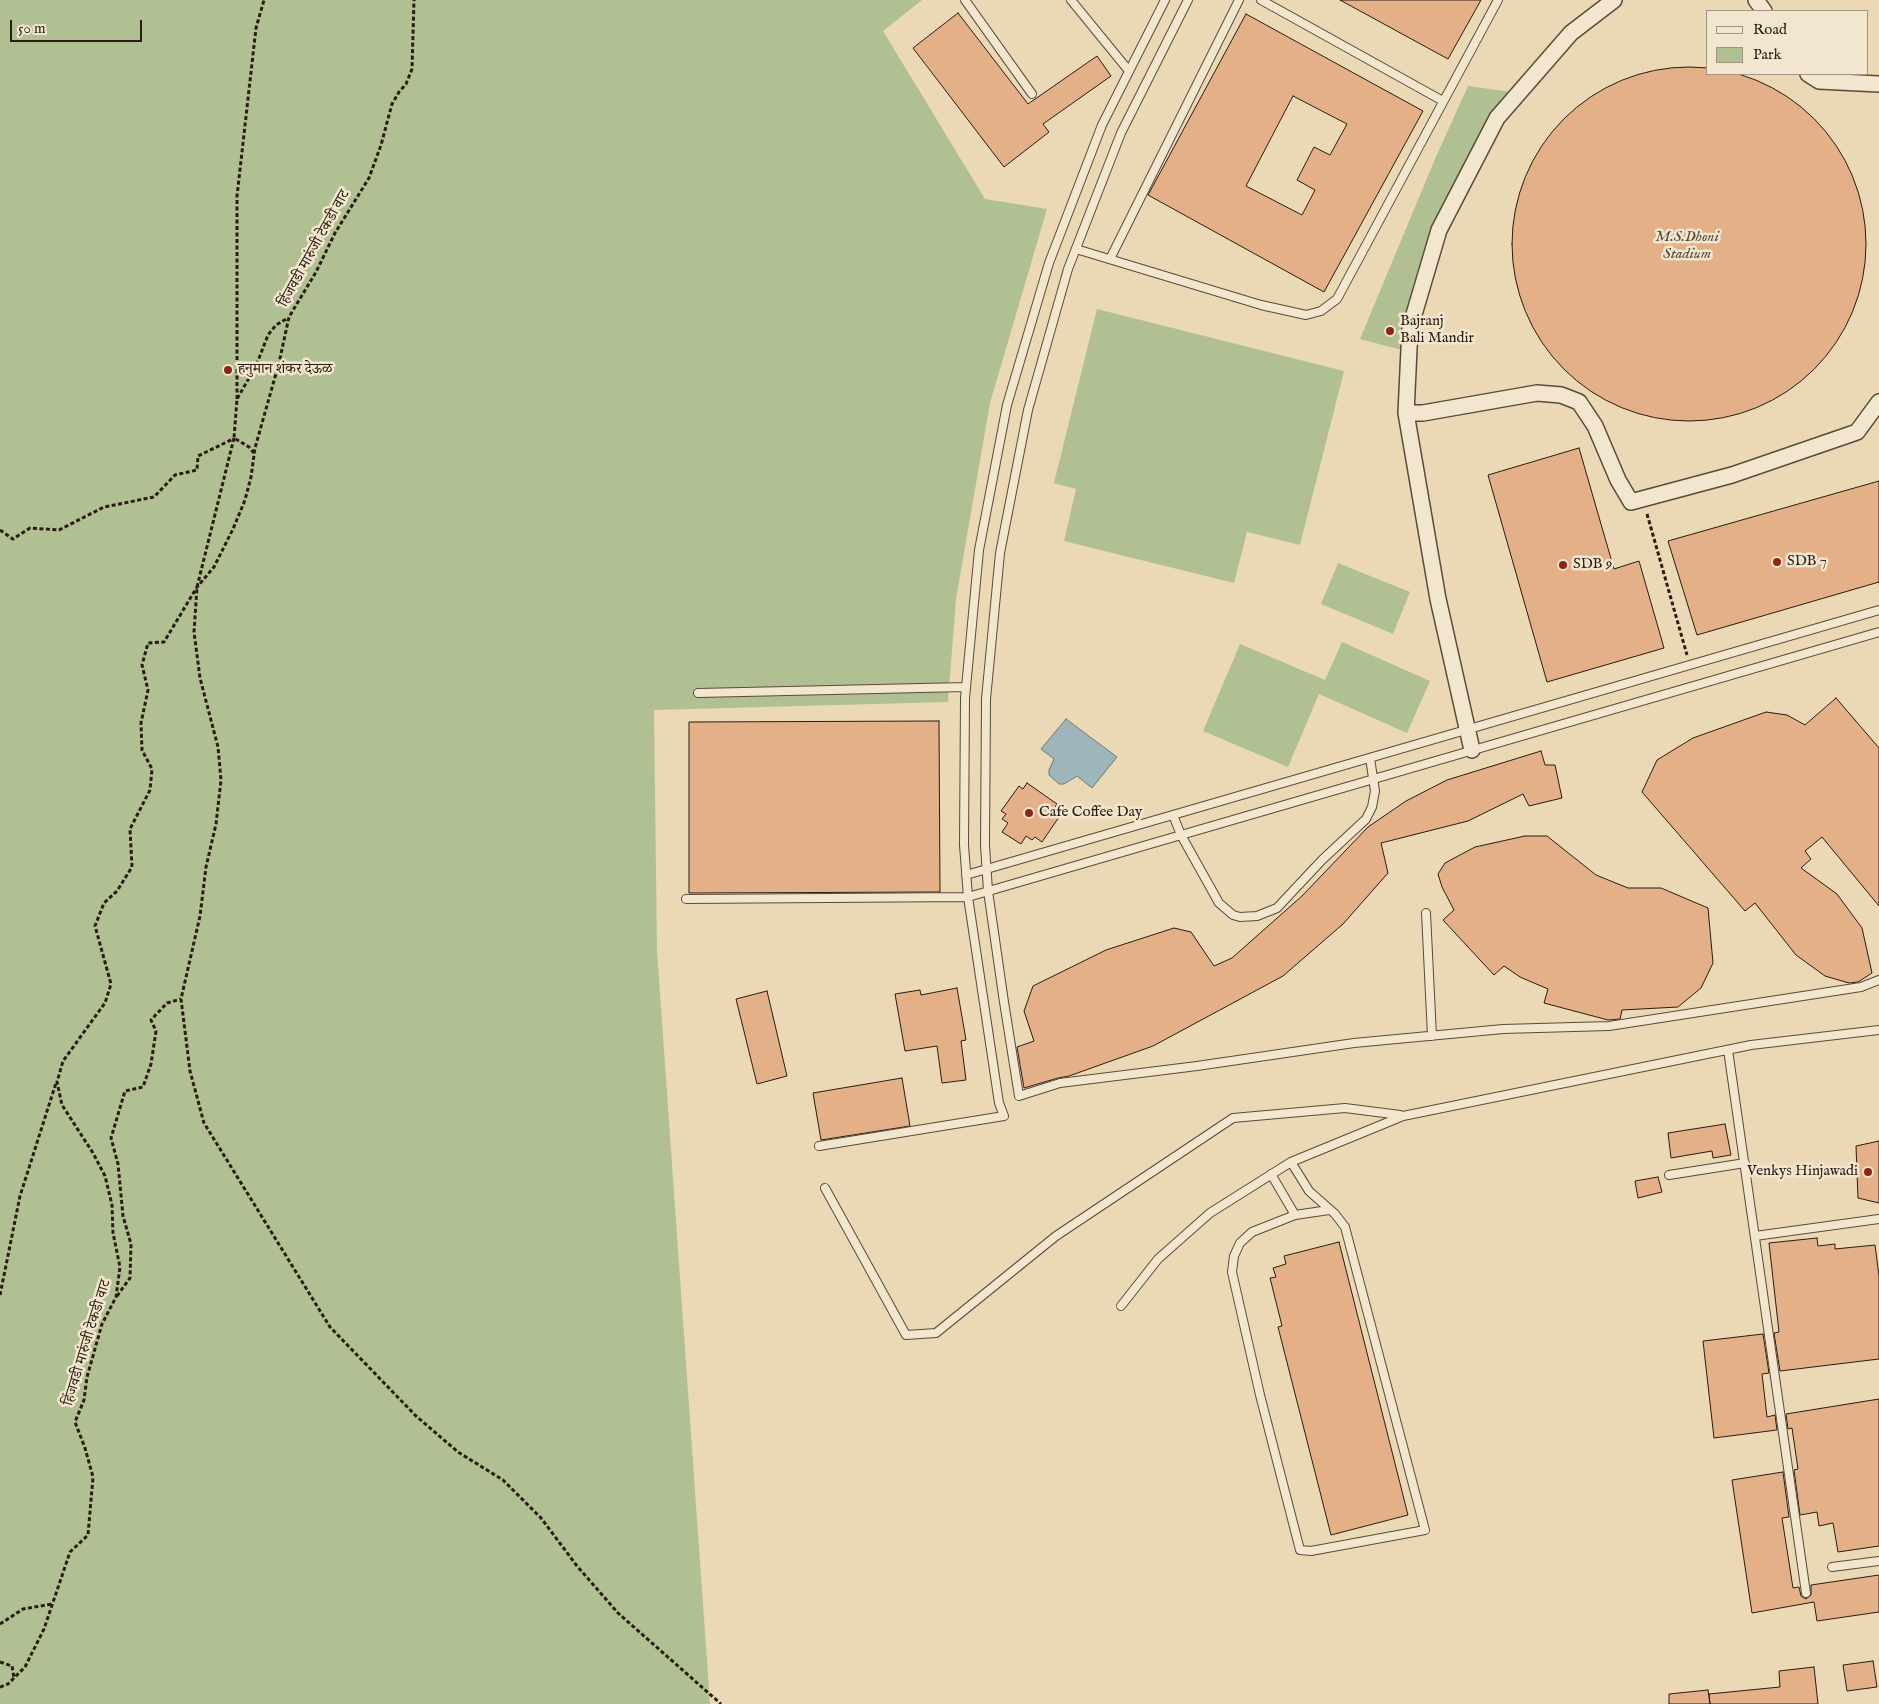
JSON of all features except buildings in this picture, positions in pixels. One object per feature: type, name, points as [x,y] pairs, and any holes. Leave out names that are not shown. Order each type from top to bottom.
[{"type":"street","points":[[1472,750],[1438,599],[1406,413],[1410,328],[1439,230],[1496,118],[1571,33],[1614,0]]},
{"type":"street","points":[[1810,75],[1819,81],[1879,84]]},
{"type":"street","points":[[1406,413],[1423,413],[1537,392],[1561,396],[1579,402],[1595,426],[1618,480],[1631,502],[1732,475],[1857,432],[1879,402]]},
{"type":"lane","points":[[965,0],[1032,94]]},
{"type":"lane","points":[[1071,0],[1129,71]]},
{"type":"lane","points":[[819,1146],[1004,1116],[999,1103],[968,897],[964,845],[966,687],[980,550],[1007,405],[1049,263],[1102,125],[1165,0]]},
{"type":"lane","points":[[1188,0],[1122,133],[1068,269],[1028,410],[1000,553],[986,699],[985,845],[988,891],[1019,1096],[1060,1083],[1197,1066],[1354,1043],[1502,1029],[1609,1026],[1861,987],[1879,980]]},
{"type":"lane","points":[[1110,259],[1239,0]]},
{"type":"lane","points":[[1261,0],[1443,101]]},
{"type":"lane","points":[[1076,249],[1277,309],[1306,314],[1321,311],[1337,299],[1498,0]]},
{"type":"lane","points":[[966,875],[1879,610]]},
{"type":"lane","points":[[686,899],[968,897],[1879,632]]},
{"type":"lane","points":[[698,693],[966,687]]},
{"type":"lane","points":[[1173,815],[1180,835],[1219,903],[1227,912],[1240,917],[1257,916],[1277,908],[1322,860],[1366,820],[1372,807],[1375,791],[1370,758]]},
{"type":"lane","points":[[1426,913],[1432,1036]]},
{"type":"lane","points":[[1121,1306],[1158,1259],[1210,1213],[1291,1162],[1402,1116],[1761,1044],[1879,1030]]},
{"type":"lane","points":[[1728,1050],[1806,1593]]},
{"type":"lane","points":[[826,1188],[906,1335],[936,1333],[1056,1236],[1233,1118],[1345,1108],[1402,1116]]},
{"type":"lane","points":[[1291,1162],[1309,1191],[1330,1210],[1345,1227],[1425,1530],[1311,1551],[1300,1550],[1260,1395],[1232,1272],[1234,1256],[1240,1243],[1252,1232],[1295,1215],[1330,1210]]},
{"type":"lane","points":[[1669,1175],[1745,1163]]},
{"type":"lane","points":[[1271,1174],[1295,1215]]},
{"type":"lane","points":[[1755,1236],[1879,1219]]},
{"type":"lane","points":[[1832,1567],[1879,1561]]},
{"type":"path","points":[[264,0],[256,28],[237,196],[238,399],[234,438],[197,587],[194,632],[200,678],[218,747],[221,780],[216,824],[206,867],[200,916],[181,999],[190,1071],[204,1123],[330,1327],[416,1416],[458,1452],[503,1480],[541,1518],[577,1566],[618,1613],[721,1704]]},
{"type":"path","name":"हिंजवडी मारुंजी टेकडी वाट","points":[[0,1687],[8,1684],[25,1668],[44,1629],[70,1552],[88,1535],[93,1477],[75,1422],[84,1400],[87,1377],[102,1324],[116,1296],[120,1267],[113,1233],[112,1205],[104,1176],[93,1153],[62,1105],[57,1082],[63,1061],[105,1003],[111,984],[96,926],[104,903],[117,891],[132,867],[130,829],[150,790],[152,769],[142,750],[141,723],[148,690],[142,665],[148,643],[164,642],[197,587],[214,567],[245,500],[254,454],[279,363],[289,317],[316,272],[335,233],[369,178],[382,145],[392,104],[398,92],[406,84],[412,69],[414,0]]},
{"type":"path","points":[[238,399],[256,366],[268,335],[276,325],[289,317]]},
{"type":"path","points":[[234,438],[249,447],[254,454]]},
{"type":"path","points":[[0,530],[13,539],[30,528],[59,530],[104,506],[154,497],[175,475],[197,470],[198,456],[234,438]]},
{"type":"path","points":[[1643,499],[1690,665]]},
{"type":"path","points":[[116,1296],[130,1278],[131,1244],[123,1216],[118,1164],[111,1138],[124,1091],[143,1086],[151,1064],[156,1031],[151,1020],[167,1003],[181,999]]},
{"type":"path","points":[[0,1295],[20,1196],[57,1082]]},
{"type":"path","points":[[0,1624],[23,1609],[52,1604]]},
{"type":"path","points":[[0,1662],[12,1666],[14,1679]]},
{"type":"green space","points":[[0,0],[922,0],[883,31],[985,199],[1047,209],[990,403],[956,599],[948,702],[654,710],[657,951],[710,1704],[0,1704]]},
{"type":"green space","name":"M.S.Dhoni Stadium","points":[[1689,67],[1706,68],[1706,75],[1740,75],[1772,88],[1801,107],[1826,132],[1845,161],[1863,209],[1866,244],[1863,279],[1845,327],[1826,356],[1801,381],[1787,391],[1757,407],[1724,418],[1689,421],[1654,418],[1621,407],[1591,391],[1564,369],[1542,342],[1526,312],[1515,279],[1512,244],[1515,209],[1526,176],[1542,146],[1564,119],[1591,97],[1621,81],[1654,70]]},
{"type":"green space","points":[[1468,86],[1519,93],[1443,221],[1409,352],[1360,339],[1435,159]]},
{"type":"green space","points":[[1097,309],[1344,371],[1300,545],[1247,532],[1234,583],[1064,541],[1076,489],[1054,483]]},
{"type":"green space","points":[[1338,563],[1410,592],[1393,634],[1321,604]]},
{"type":"green space","points":[[1342,642],[1430,681],[1407,733],[1319,694],[1288,767],[1203,731],[1240,644],[1325,680]]},
{"type":"water","points":[[1066,719],[1117,757],[1092,788],[1077,776],[1064,784],[1059,784],[1049,775],[1054,759],[1041,749]]},
{"type":"place","name":"Bajranj Bali Mandir","points":[[1390,331]]},
{"type":"place","name":"हनुमान शंकर देऊळ","points":[[228,370]]},
{"type":"place","name":"SDB 7","points":[[1777,562]]},
{"type":"place","name":"SDB 9","points":[[1563,565]]},
{"type":"place","name":"Cafe Coffee Day","points":[[1029,813]]},
{"type":"place","name":"Venkys Hinjawadi","points":[[1868,1172]]}]
